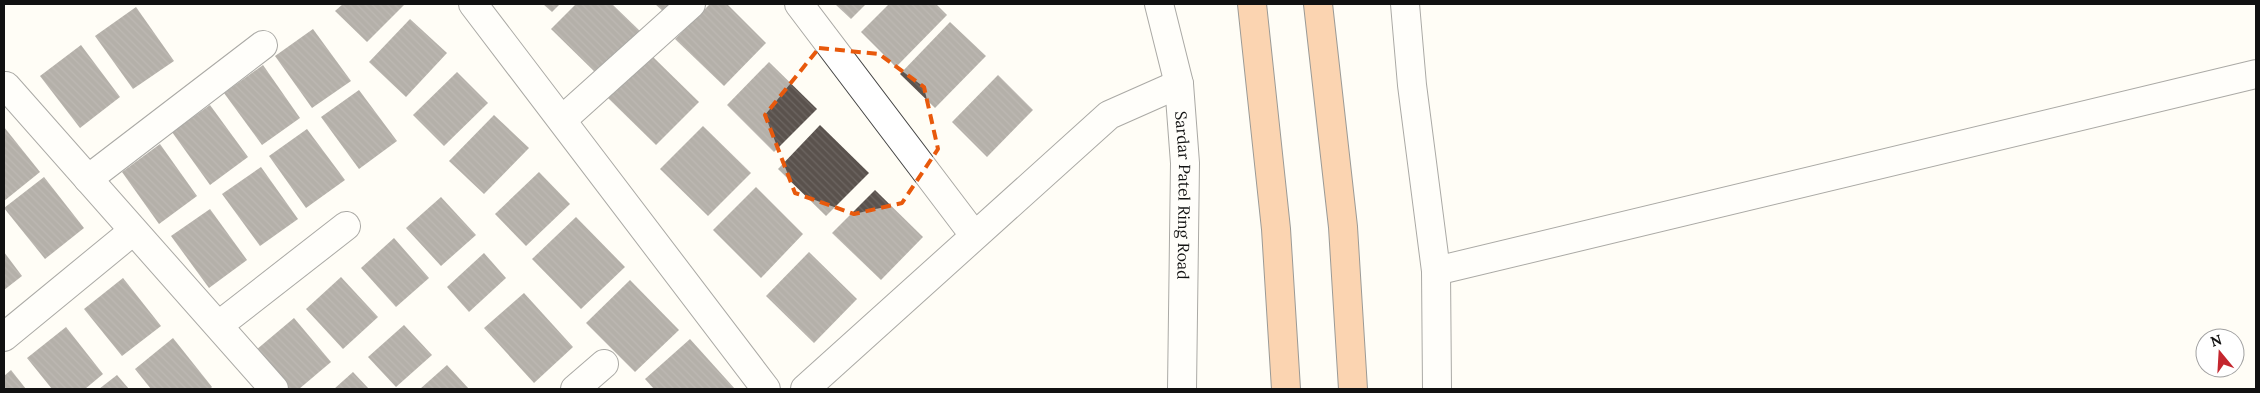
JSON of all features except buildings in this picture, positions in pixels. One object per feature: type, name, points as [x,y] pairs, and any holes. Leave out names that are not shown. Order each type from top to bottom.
[{"type":"highway","points":[[1252,4],[1276,229],[1286,389]]},
{"type":"highway","points":[[1318,4],[1343,227],[1352,389]]},
{"type":"street","points":[[473,4],[766,389]]},
{"type":"street","points":[[562,120],[692,4]]},
{"type":"street","points":[[799,4],[974,235]]},
{"type":"street","name":"Sardar Patel Ring Road","points":[[1159,4],[1179,84],[1184,163],[1182,389]]},
{"type":"street","points":[[1405,4],[1412,85],[1436,271],[1437,389]]},
{"type":"street","points":[[88,179],[262,45]]},
{"type":"street","points":[[1436,271],[2256,74]]},
{"type":"street","points":[[805,389],[1109,114],[1179,84]]},
{"type":"street","points":[[4,87],[6,86],[132,231],[219,325],[269,387]]},
{"type":"street","points":[[219,325],[346,226]]},
{"type":"street","points":[[4,337],[132,231]]},
{"type":"street","points":[[575,389],[604,364]]},
{"type":"highlighted area","points":[[819,48],[879,54],[924,87],[938,149],[902,203],[854,214],[795,193],[765,115]]}]
